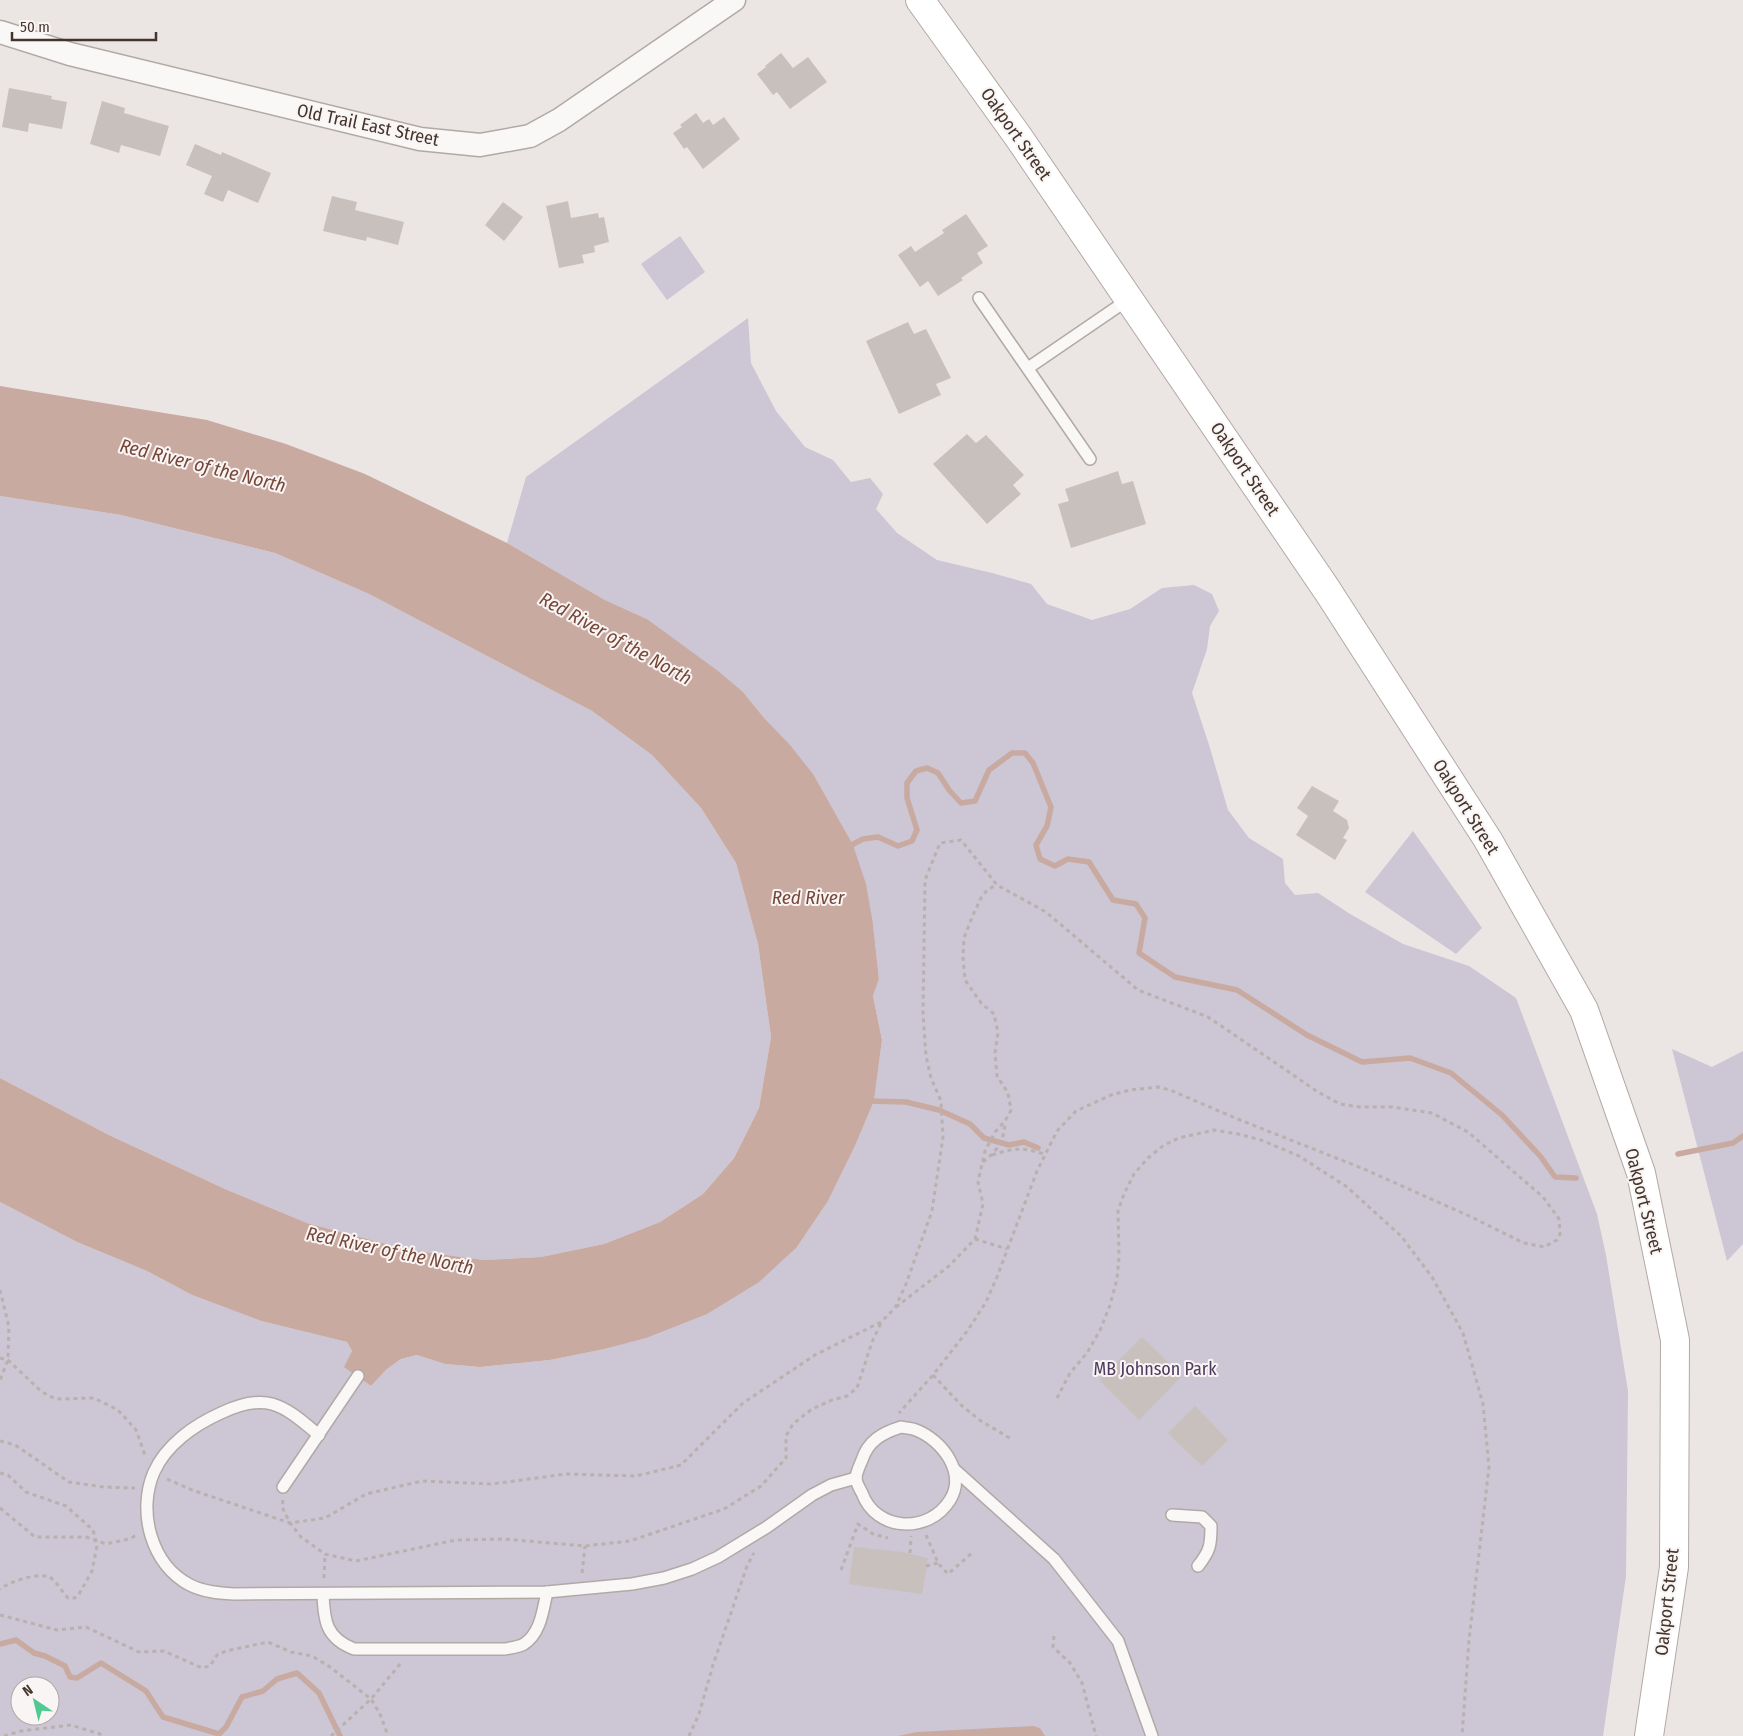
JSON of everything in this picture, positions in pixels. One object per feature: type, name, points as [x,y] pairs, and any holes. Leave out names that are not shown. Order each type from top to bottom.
[{"type":"street","name":"Old Trail East Street","points":[[0,32],[70,54],[420,139],[480,145],[530,136],[560,120],[734,0]]},
{"type":"street","name":"Oakport Street","points":[[920,0],[1018,135],[1327,590],[1488,840],[1584,1010],[1641,1173],[1675,1340],[1674,1568],[1649,1736]]},
{"type":"lane","points":[[979,298],[1090,459]]},
{"type":"lane","points":[[1028,368],[1129,299]]},
{"type":"lane","points":[[283,1487],[358,1376]]},
{"type":"lane","points":[[319,1436],[293,1414],[272,1404],[255,1402],[233,1407],[212,1417],[178,1440],[164,1455],[154,1473],[148,1494],[146,1515],[153,1542],[174,1575],[190,1585],[212,1593],[547,1592],[632,1584],[664,1578],[718,1558],[767,1528],[812,1495],[831,1485],[856,1478]]},
{"type":"lane","points":[[901,1427],[915,1430],[927,1436],[949,1458],[954,1469],[956,1484],[951,1499],[942,1511],[935,1516],[914,1525],[899,1524],[884,1519],[872,1510],[863,1497],[856,1478],[864,1452],[874,1440],[886,1432],[901,1427]]},
{"type":"lane","points":[[954,1469],[1054,1559],[1118,1641],[1152,1736]]},
{"type":"lane","points":[[1172,1515],[1202,1517],[1211,1526],[1211,1542],[1208,1553],[1198,1566]]},
{"type":"lane","points":[[323,1594],[324,1618],[330,1631],[340,1644],[354,1649],[505,1649],[523,1645],[536,1632],[547,1592]]},
{"type":"path","points":[[886,1432],[894,1419],[933,1375],[968,1330],[986,1302],[1044,1154],[1057,1132],[1076,1111],[1111,1095],[1130,1090],[1158,1087],[1170,1090],[1364,1169],[1524,1243],[1544,1247],[1557,1240],[1560,1234],[1559,1219],[1543,1197],[1468,1132],[1432,1113],[1392,1107],[1360,1107],[1340,1104],[1325,1096],[1208,1017],[1138,990],[1046,912],[997,886],[961,840],[940,842],[925,880],[923,1014],[926,1056],[931,1078],[941,1101],[943,1137],[932,1211],[896,1308]]},
{"type":"path","points":[[0,1358],[8,1360],[42,1392],[56,1399],[94,1398],[118,1410],[136,1430],[142,1452],[154,1473],[192,1490],[290,1522],[325,1518],[366,1494],[422,1481],[492,1484],[566,1474],[636,1476],[681,1465],[743,1403],[814,1355],[881,1322],[949,1266],[975,1239],[983,1204],[978,1182],[984,1151],[1011,1110],[1008,1093],[997,1076],[995,1054],[998,1033],[994,1014],[980,1003],[965,980],[964,938],[977,906],[988,889],[997,886]]},
{"type":"path","points":[[982,1162],[998,1148],[1005,1135],[1005,1121]]},
{"type":"path","points":[[1057,1398],[1070,1373],[1087,1353],[1101,1328],[1110,1305],[1117,1279],[1120,1257],[1118,1211],[1124,1194],[1134,1174],[1148,1158],[1164,1145],[1179,1138],[1214,1130],[1238,1134],[1261,1140],[1299,1156],[1347,1187],[1401,1236],[1432,1277],[1463,1333],[1483,1404],[1488,1467],[1469,1640],[1462,1736]]},
{"type":"path","points":[[992,1155],[1016,1148],[1029,1149],[1044,1154]]},
{"type":"path","points":[[975,1239],[1007,1249]]},
{"type":"path","points":[[0,1290],[9,1327],[8,1360],[0,1380]]},
{"type":"path","points":[[283,1487],[282,1507],[301,1537],[325,1554],[356,1561],[456,1540],[504,1539],[585,1546],[630,1540],[724,1509],[762,1486],[786,1458],[786,1436],[793,1424],[812,1409],[847,1396],[857,1388],[872,1342],[881,1322]]},
{"type":"path","points":[[933,1375],[981,1421],[1014,1440]]},
{"type":"path","points":[[0,1441],[15,1445],[69,1482],[138,1489],[148,1494]]},
{"type":"path","points":[[0,1473],[8,1475],[26,1492],[66,1506],[93,1530],[97,1546],[92,1571],[75,1598],[68,1598],[51,1578],[40,1575],[23,1579],[0,1589]]},
{"type":"path","points":[[0,1508],[35,1536],[86,1537],[106,1544],[129,1539],[149,1529]]},
{"type":"path","points":[[841,1570],[858,1524],[873,1534],[885,1538],[893,1538]]},
{"type":"path","points":[[689,1736],[699,1714],[713,1665],[747,1566],[767,1528]]},
{"type":"path","points":[[906,1537],[925,1533],[938,1563],[948,1574],[972,1553]]},
{"type":"path","points":[[910,1553],[911,1536]]},
{"type":"path","points":[[581,1589],[585,1546]]},
{"type":"path","points":[[323,1594],[325,1554]]},
{"type":"path","points":[[926,1566],[938,1563]]},
{"type":"path","points":[[0,1615],[57,1630],[86,1627],[139,1652],[164,1651],[202,1668],[210,1666],[217,1655],[226,1651],[268,1642],[291,1652],[312,1656],[330,1667],[371,1699],[380,1714],[388,1736]]},
{"type":"path","points":[[1054,1636],[1053,1647],[1070,1663],[1082,1683],[1096,1736]]},
{"type":"path","points":[[331,1736],[371,1699],[390,1678],[410,1649]]},
{"type":"path","points":[[4,1736],[21,1731],[71,1725],[103,1736]]},
{"type":"green space","points":[[680,236],[705,272],[667,300],[641,264]]},
{"type":"green space","name":"MB Johnson Park","points":[[748,318],[751,363],[776,411],[805,447],[833,460],[851,482],[870,478],[883,494],[876,509],[897,533],[937,560],[1031,584],[1047,604],[1092,620],[1130,609],[1162,588],[1194,585],[1212,594],[1219,611],[1210,626],[1207,649],[1192,693],[1228,810],[1249,838],[1283,859],[1285,883],[1295,895],[1318,893],[1350,914],[1403,944],[1469,966],[1516,998],[1597,1214],[1606,1255],[1628,1391],[1626,1576],[1603,1736],[0,1736],[0,1202],[77,1242],[147,1271],[192,1295],[261,1321],[347,1342],[352,1351],[345,1367],[371,1386],[387,1369],[401,1359],[417,1355],[445,1364],[480,1367],[550,1360],[600,1350],[797,1247],[828,1201],[855,1146],[874,1101],[882,1040],[873,996],[879,979],[873,924],[765,719],[743,692],[647,619],[605,600],[507,543],[526,477]]},
{"type":"green space","points":[[0,496],[121,515],[275,553],[369,594],[592,711],[652,755],[701,808],[736,863],[758,944],[771,1037],[759,1108],[734,1158],[703,1194],[660,1222],[604,1244],[541,1257],[484,1260],[409,1250],[307,1223],[225,1189],[109,1135],[0,1078]]},
{"type":"green space","points":[[1413,831],[1482,928],[1456,954],[1365,892]]},
{"type":"green space","points":[[1672,1049],[1712,1067],[1743,1051],[1743,1244],[1727,1261]]},
{"type":"water","name":"Red River","points":[[0,386],[207,420],[286,444],[365,474],[507,543],[605,600],[647,619],[718,671],[743,692],[790,745],[813,774],[853,845],[866,884],[873,924],[879,979],[873,996],[882,1040],[874,1101],[855,1146],[828,1201],[797,1247],[759,1282],[707,1314],[646,1338],[550,1360],[480,1367],[445,1364],[417,1355],[401,1359],[387,1369],[371,1386],[344,1367],[352,1351],[347,1342],[261,1321],[192,1295],[147,1271],[77,1242],[0,1202],[0,1078],[109,1135],[225,1189],[307,1223],[409,1250],[484,1260],[541,1257],[604,1244],[660,1222],[703,1194],[734,1158],[759,1108],[771,1037],[758,944],[736,863],[701,808],[652,755],[592,711],[369,594],[275,553],[121,515],[0,496]]},
{"type":"water","points":[[1033,1726],[1040,1728],[1045,1736],[898,1736],[917,1732]]},
{"type":"building","points":[[781,53],[793,68],[808,57],[827,82],[790,109],[777,92],[773,95],[757,74]]},
{"type":"building","points":[[9,88],[52,96],[51,99],[67,102],[62,129],[29,123],[28,132],[2,127]]},
{"type":"building","points":[[102,101],[125,108],[124,113],[169,126],[160,156],[121,145],[119,153],[90,144]]},
{"type":"building","points":[[696,113],[703,123],[709,119],[713,125],[724,117],[740,139],[703,169],[687,147],[684,149],[673,133]]},
{"type":"building","points":[[195,144],[221,155],[222,152],[271,173],[258,203],[228,190],[223,202],[204,194],[212,176],[186,165]]},
{"type":"building","points":[[332,196],[357,202],[355,210],[404,222],[398,245],[367,237],[366,241],[323,231]]},
{"type":"building","points":[[568,201],[571,218],[598,213],[599,218],[604,217],[609,242],[594,246],[595,252],[582,255],[584,263],[559,268],[546,206]]},
{"type":"building","points":[[503,202],[523,217],[504,241],[485,225]]},
{"type":"building","points":[[966,214],[988,246],[977,253],[983,263],[961,278],[963,280],[938,296],[928,281],[920,287],[898,255],[911,246],[915,252],[944,233],[942,230]]},
{"type":"building","points":[[908,322],[914,334],[926,329],[951,378],[936,384],[941,395],[899,414],[866,341]]},
{"type":"building","points":[[967,434],[976,443],[986,435],[1024,475],[1013,485],[1021,494],[987,524],[933,464]]},
{"type":"building","points":[[1118,471],[1122,484],[1133,481],[1146,524],[1071,548],[1058,504],[1069,501],[1065,489]]},
{"type":"building","points":[[1312,786],[1339,801],[1333,811],[1347,820],[1349,828],[1343,838],[1347,840],[1335,860],[1296,835],[1308,816],[1297,808]]},
{"type":"building","points":[[1142,1337],[1182,1376],[1139,1420],[1099,1380]]},
{"type":"building","points":[[1195,1406],[1228,1440],[1202,1466],[1168,1433]]},
{"type":"building","points":[[854,1547],[902,1552],[928,1558],[922,1594],[849,1584]]},
{"type":"waterway","points":[[846,848],[863,839],[878,837],[898,846],[912,841],[917,830],[907,798],[907,783],[916,771],[927,768],[938,773],[949,790],[961,803],[975,801],[989,770],[1012,753],[1025,753],[1033,763],[1051,807],[1047,826],[1036,845],[1040,859],[1055,866],[1068,859],[1089,862],[1113,900],[1136,904],[1145,918],[1139,953],[1175,977],[1237,990],[1307,1035],[1362,1062],[1410,1058],[1451,1073],[1502,1115],[1541,1157],[1555,1177],[1576,1178]]},
{"type":"waterway","points":[[868,1101],[906,1102],[939,1110],[970,1124],[984,1138],[1009,1145],[1024,1142],[1038,1148]]},
{"type":"waterway","points":[[1678,1154],[1733,1143],[1743,1136]]},
{"type":"waterway","points":[[0,1644],[16,1640],[34,1653],[65,1666],[70,1677],[77,1678],[101,1663],[146,1691],[163,1717],[219,1734],[226,1727],[242,1697],[263,1691],[277,1679],[297,1673],[319,1693],[340,1736]]},
{"type":"water label","name":"Red River of the North","points":[[203,465]]},
{"type":"water label","name":"Red River of the North","points":[[616,638]]},
{"type":"water label","name":"Red River of the North","points":[[390,1250]]}]
